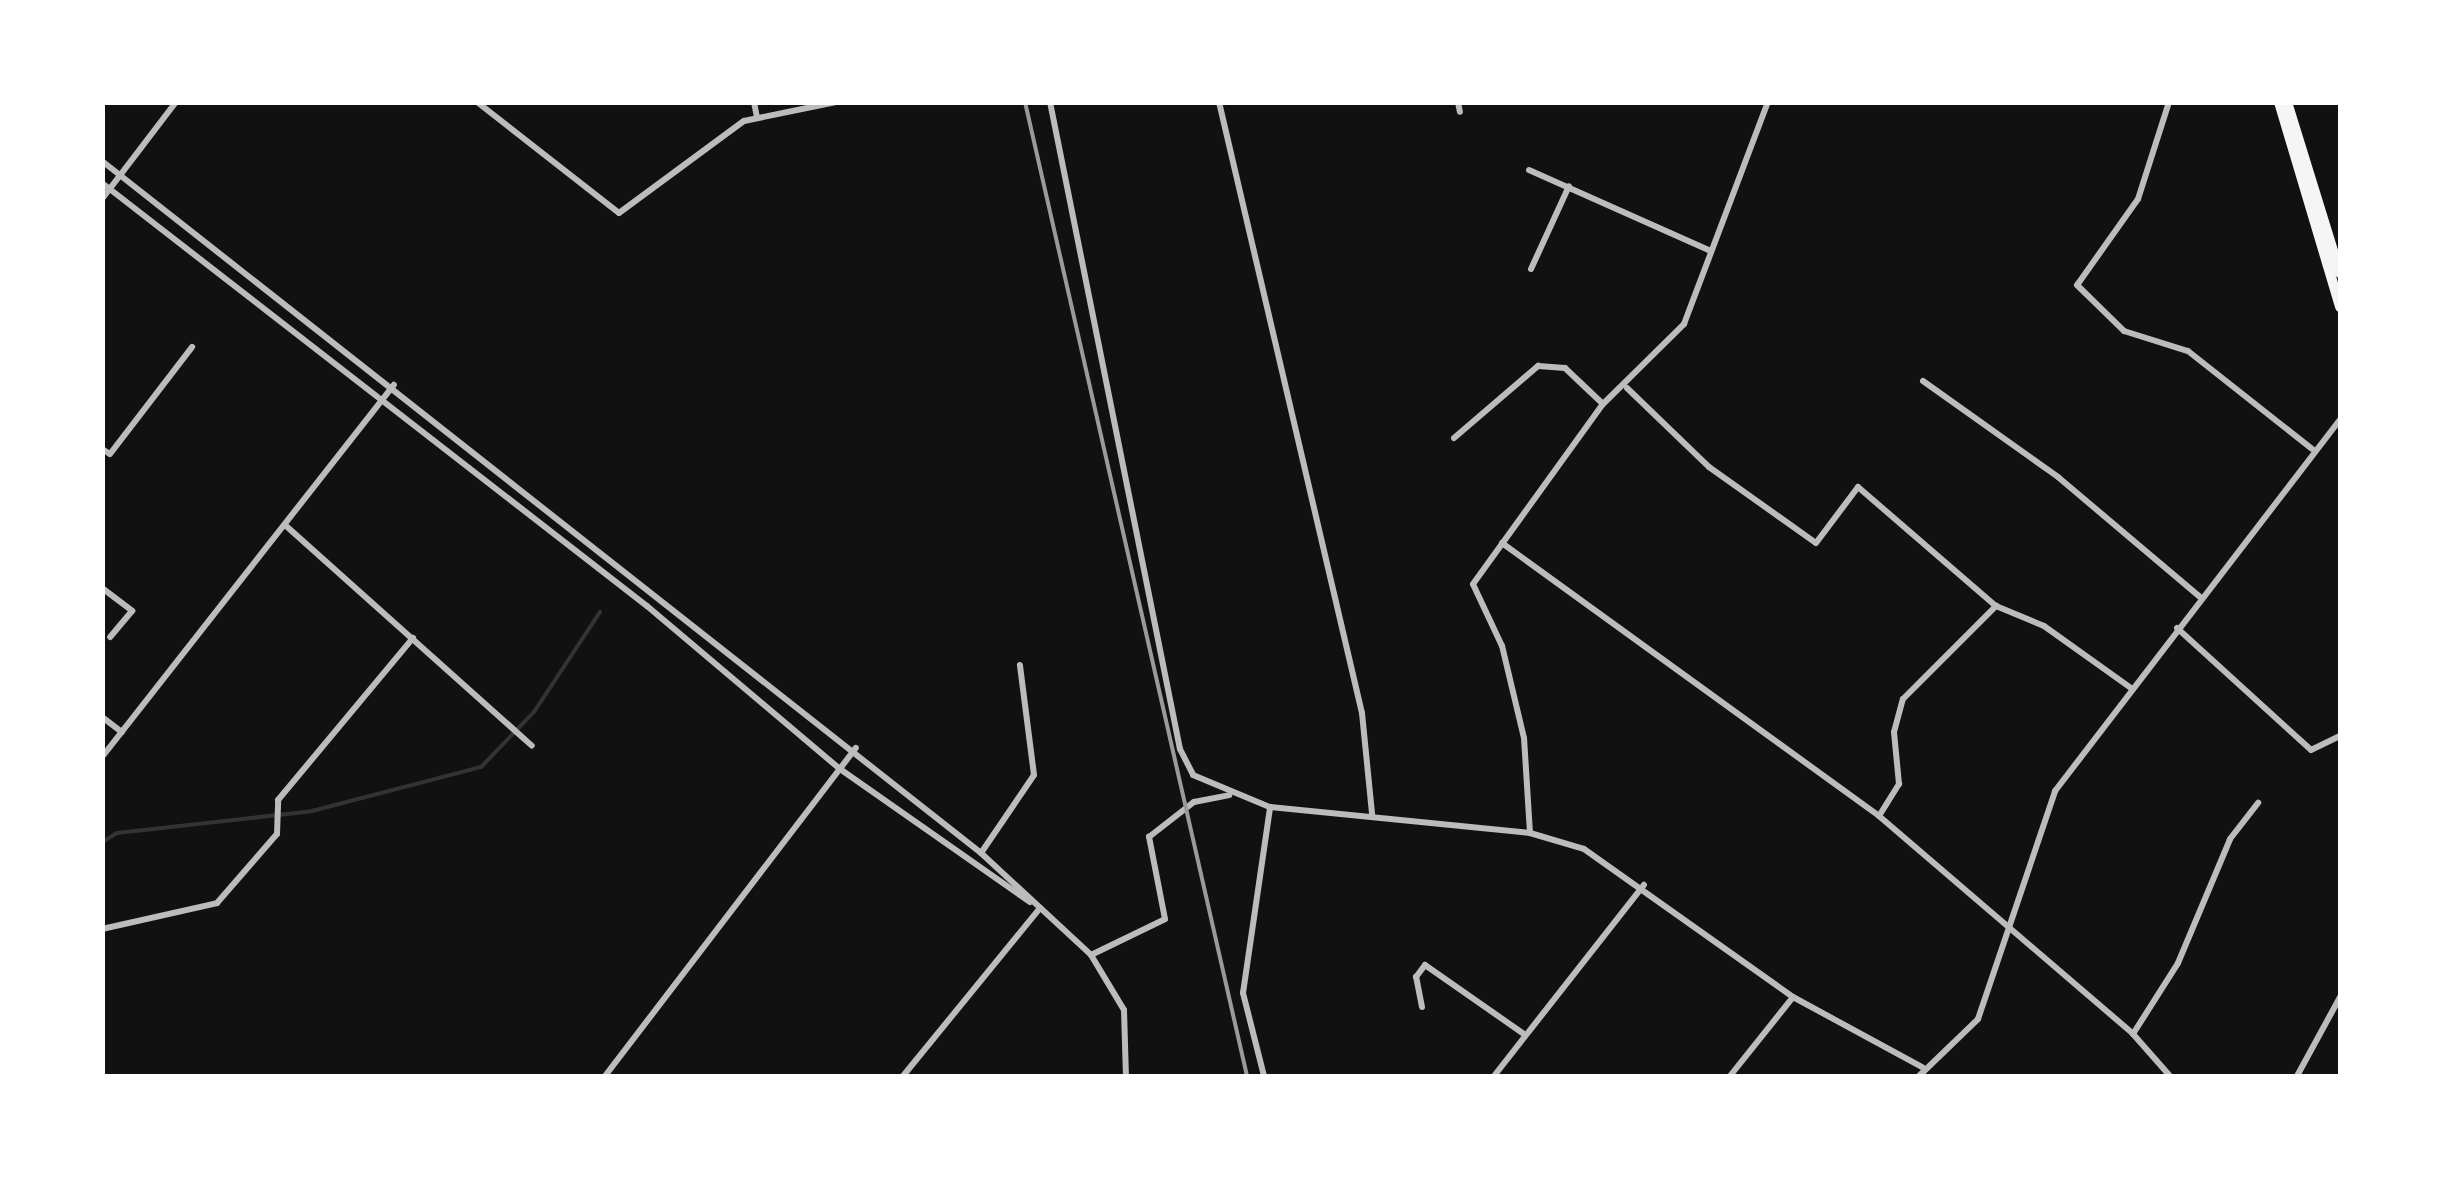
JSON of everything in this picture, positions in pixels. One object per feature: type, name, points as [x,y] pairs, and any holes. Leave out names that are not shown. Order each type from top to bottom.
[{"type":"main road","points":[[2278,102],[2340,307]]},
{"type":"main road","points":[[2287,102],[2340,273]]},
{"type":"street","points":[[102,199],[176,102]]},
{"type":"street","points":[[477,102],[619,212],[757,118],[836,102]]},
{"type":"street","points":[[754,102],[757,118]]},
{"type":"street","points":[[1050,102],[1180,749],[1193,775],[1231,795],[1270,808],[1372,814],[1530,833],[1584,849],[1644,884],[1792,996],[1922,1067]]},
{"type":"street","points":[[1219,102],[1362,713],[1372,814]]},
{"type":"street","points":[[1458,102],[1460,112]]},
{"type":"street","points":[[1530,833],[1520,720],[1502,646],[1473,584],[1604,404],[1627,388],[1684,324],[1768,102]]},
{"type":"street","points":[[2169,102],[2138,199],[2077,284],[2124,331],[2188,351],[2312,449]]},
{"type":"street","points":[[102,160],[856,748],[981,852],[1091,954],[1124,1010],[1126,1076]]},
{"type":"street","points":[[1529,170],[1712,251]]},
{"type":"street","points":[[102,183],[382,399],[840,769],[970,868],[1040,908]]},
{"type":"street","points":[[1530,269],[1569,186]]},
{"type":"street","points":[[102,449],[110,454],[192,347]]},
{"type":"street","points":[[1454,438],[1538,366],[1565,368],[1604,404]]},
{"type":"street","points":[[1923,382],[2058,476],[2199,596]]},
{"type":"street","points":[[102,756],[394,385]]},
{"type":"street","points":[[1627,388],[1709,466],[1816,543],[1858,487],[1996,606],[2044,626],[2131,688]]},
{"type":"street","points":[[1920,1076],[1922,1067],[1972,1030],[2055,790],[2312,449],[2340,420]]},
{"type":"street","points":[[285,526],[529,742]]},
{"type":"street","points":[[1502,543],[1878,816],[2008,922],[2134,1034],[2170,1076]]},
{"type":"street","points":[[102,588],[132,611],[110,637]]},
{"type":"street","points":[[1878,816],[1899,784],[1894,732],[1903,700],[1996,606]]},
{"type":"street","points":[[2177,628],[2311,750],[2340,736]]},
{"type":"street","points":[[102,928],[217,903],[277,834],[278,800],[413,638]]},
{"type":"street","points":[[981,852],[1034,776],[1020,665]]},
{"type":"street","points":[[102,717],[122,732]]},
{"type":"street","points":[[605,1076],[856,748]]},
{"type":"street","points":[[1091,954],[1166,920],[1148,837],[1194,802],[1231,795]]},
{"type":"street","points":[[2134,1034],[2178,963],[2230,839],[2258,803]]},
{"type":"street","points":[[1264,1076],[1243,993],[1270,808]]},
{"type":"street","points":[[1494,1076],[1644,884]]},
{"type":"street","points":[[903,1076],[1040,908]]},
{"type":"street","points":[[1422,1007],[1416,976],[1425,965],[1524,1034]]},
{"type":"street","points":[[1730,1076],[1792,996]]},
{"type":"street","points":[[2297,1076],[2340,997]]},
{"type":"waterway","points":[[102,842],[117,833],[312,811],[481,767],[534,712],[600,612]]},
{"type":"railway","points":[[1025,102],[1247,1076]]}]
